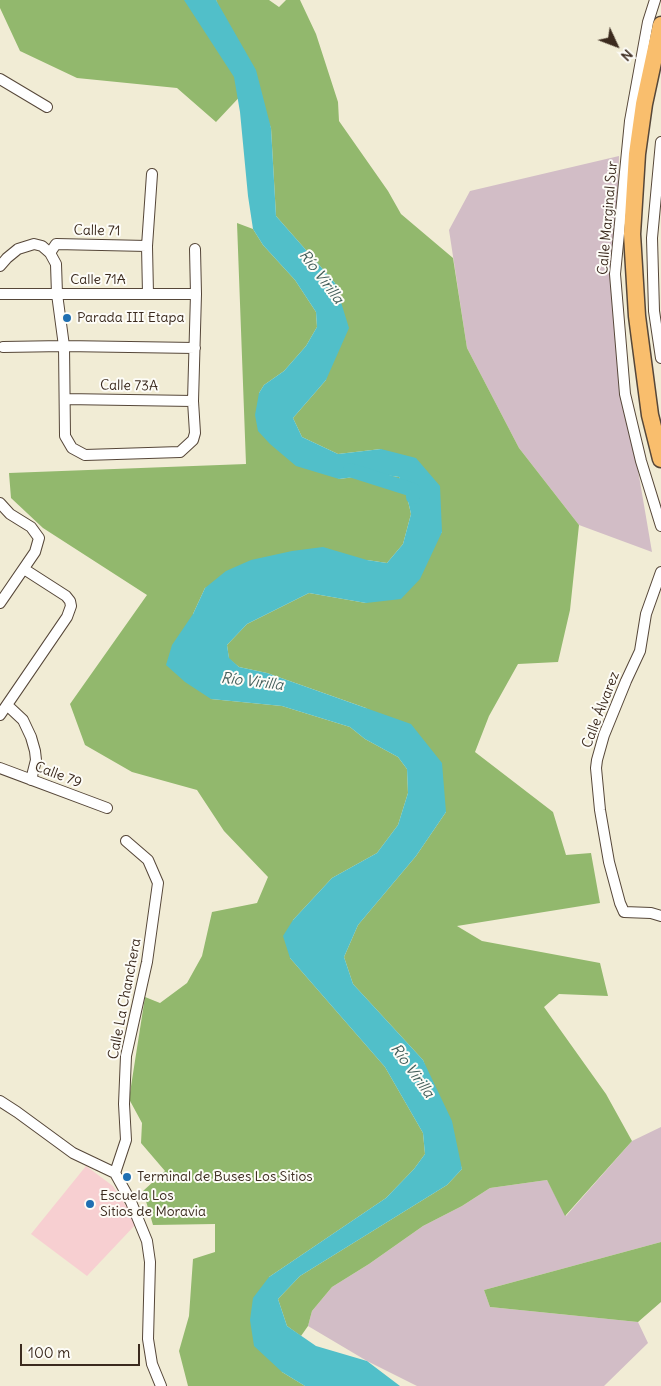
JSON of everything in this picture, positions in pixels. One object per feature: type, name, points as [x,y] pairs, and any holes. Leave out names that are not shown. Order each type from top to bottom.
[{"type":"highway","points":[[661,25],[638,104],[632,234],[637,316],[650,415],[661,459]]},
{"type":"street","name":"Calle Marginal Sur","points":[[654,0],[648,22],[638,104],[629,130],[615,274],[625,394],[641,462],[658,501],[661,526]]},
{"type":"street","points":[[0,79],[47,107]]},
{"type":"street","points":[[661,142],[652,238],[654,311],[661,358]]},
{"type":"street","points":[[148,294],[147,246],[152,174]]},
{"type":"street","points":[[0,266],[18,249],[34,244],[42,246],[50,253],[56,264],[57,294],[64,346],[65,436],[72,448],[85,455],[180,452],[193,440],[195,433],[193,401],[196,294],[195,249]]},
{"type":"street","name":"Calle 71","points":[[50,253],[56,244],[147,246]]},
{"type":"street","name":"Calle 71A","points":[[0,294],[196,294]]},
{"type":"street","points":[[2,347],[195,348]]},
{"type":"street","name":"Calle 73A","points":[[65,399],[193,401]]},
{"type":"street","points":[[0,503],[10,514],[32,526],[39,538],[35,552],[0,603]]},
{"type":"street","points":[[0,715],[67,617],[71,606],[66,596],[24,569]]},
{"type":"street","name":"Calle Álvarez","points":[[661,572],[646,614],[640,651],[604,734],[596,768],[600,810],[609,862],[620,903],[624,912],[651,913],[661,916]]},
{"type":"street","points":[[7,705],[23,720],[31,737],[36,760],[31,780]]},
{"type":"street","name":"Calle 79","points":[[0,768],[106,808]]},
{"type":"street","name":"Calle La Chanchera","points":[[115,1173],[126,1140],[124,1104],[126,1056],[146,962],[158,883],[148,860],[126,841]]},
{"type":"street","points":[[0,1101],[73,1154],[115,1173],[131,1202],[147,1241],[150,1262],[148,1339],[152,1364],[161,1386]]},
{"type":"shaded area","points":[[619,156],[615,274],[625,394],[652,552],[579,525],[519,448],[467,348],[449,230],[470,191]]},
{"type":"shaded area","points":[[661,1127],[661,1242],[484,1290],[490,1307],[638,1322],[648,1343],[604,1386],[417,1386],[367,1361],[308,1326],[312,1311],[332,1287],[423,1226],[462,1206],[490,1188],[547,1180],[566,1216],[632,1141]]},
{"type":"shaded area","name":"Escuela Los Sitios de Moravia","points":[[86,1166],[113,1186],[137,1223],[87,1276],[31,1234]]},
{"type":"green space","points":[[0,0],[192,0],[247,89],[216,122],[177,88],[77,78],[20,51],[0,8]]},
{"type":"green space","points":[[216,0],[269,0],[279,7],[286,0],[300,0],[316,34],[338,102],[339,121],[388,191],[401,214],[453,258],[467,348],[519,448],[579,525],[570,610],[558,662],[518,664],[489,716],[475,752],[553,812],[566,855],[591,853],[600,903],[457,926],[482,941],[600,963],[608,996],[559,994],[544,1007],[606,1094],[632,1141],[565,1216],[547,1180],[490,1188],[462,1206],[423,1226],[332,1287],[312,1311],[308,1326],[301,1336],[287,1326],[278,1299],[300,1276],[447,1185],[462,1169],[423,1060],[353,984],[344,957],[358,925],[416,856],[446,812],[366,708],[267,673],[239,667],[229,659],[227,645],[247,624],[309,593],[366,603],[442,532],[381,449],[338,454],[302,437],[293,418],[326,380],[335,283],[276,216],[271,128]]},
{"type":"green space","points":[[237,223],[253,229],[263,245],[295,280],[316,312],[317,327],[306,346],[284,371],[264,385],[259,393],[339,479],[378,474],[399,477],[406,492],[411,514],[403,544],[387,563],[367,560],[205,588],[193,614],[211,699],[282,706],[350,727],[365,739],[398,757],[407,769],[408,793],[398,825],[377,853],[332,878],[293,920],[290,958],[385,1067],[423,1133],[425,1154],[414,1169],[386,1198],[269,1277],[282,1372],[305,1386],[188,1386],[179,1351],[189,1316],[193,1259],[215,1252],[215,1224],[153,1225],[143,1191],[165,1171],[141,1143],[142,1123],[129,1099],[145,997],[160,1003],[187,983],[202,956],[212,912],[257,903],[268,877],[224,831],[197,790],[132,772],[85,745],[70,704],[147,595],[43,528],[11,498],[9,473],[246,464]]},
{"type":"green space","points":[[661,1242],[661,1302],[638,1322],[490,1307],[484,1290]]},
{"type":"water","points":[[184,0],[216,0],[256,70],[271,128],[276,216],[335,283],[349,328],[326,380],[293,418],[302,437],[338,454],[381,449],[416,458],[440,486],[442,532],[420,579],[401,599],[366,603],[309,593],[247,624],[227,645],[229,658],[239,667],[267,673],[411,724],[442,763],[446,812],[416,856],[358,925],[344,957],[353,984],[423,1060],[452,1121],[462,1169],[447,1185],[300,1276],[278,1299],[287,1326],[316,1346],[367,1361],[400,1386],[305,1386],[282,1372],[254,1346],[250,1320],[253,1298],[269,1277],[386,1198],[414,1169],[425,1154],[423,1133],[385,1067],[290,958],[283,936],[293,920],[332,878],[377,853],[398,825],[408,793],[407,769],[398,757],[365,739],[350,727],[282,706],[211,699],[185,682],[166,665],[172,645],[193,614],[205,588],[226,571],[251,560],[292,551],[323,547],[367,560],[387,563],[403,544],[411,514],[406,492],[399,477],[378,474],[339,479],[296,466],[258,431],[255,415],[259,393],[264,385],[284,371],[306,346],[317,327],[316,312],[295,280],[263,245],[253,229],[240,112],[234,77]]},
{"type":"waterway","name":"Río Virilla","points":[[350,470],[413,490],[413,497]]},
{"type":"place","name":"Parada III Etapa","points":[[67,318]]},
{"type":"place","name":"Terminal de Buses Los Sitios","points":[[127,1177]]},
{"type":"place","name":"Escuela Los Sitios de Moravia","points":[[90,1204]]}]
